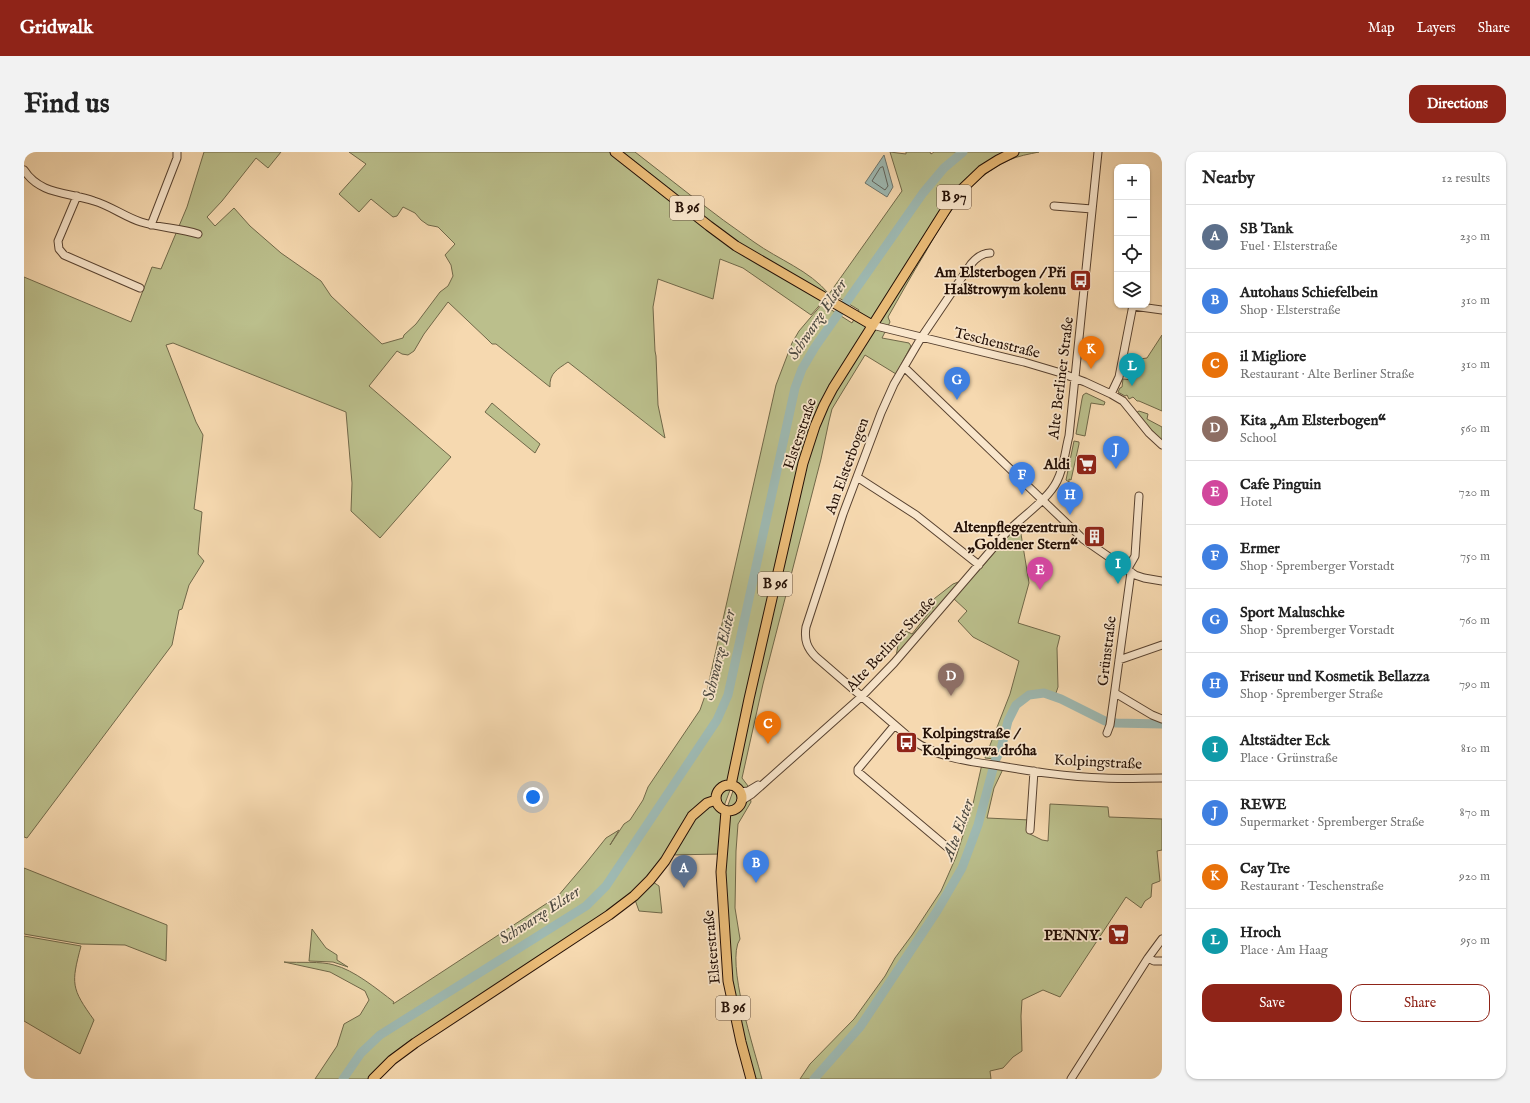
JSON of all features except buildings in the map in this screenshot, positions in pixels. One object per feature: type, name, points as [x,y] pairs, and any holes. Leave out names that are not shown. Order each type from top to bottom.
[{"type":"main road","name":"B 96","points":[[614,152],[736,246],[872,325]]},
{"type":"main road","name":"Elsterstraße","points":[[731,785],[801,471],[808,444],[824,405],[872,325],[954,198],[982,170],[1014,152]]},
{"type":"main road","points":[[726,785],[731,785],[735,787],[741,797],[737,808],[726,811],[720,807],[716,800],[716,794],[726,785]]},
{"type":"main road","points":[[373,1079],[392,1060],[415,1043],[609,915],[634,896],[650,880],[665,861],[692,816],[707,803],[716,800]]},
{"type":"main road","name":"Elsterstraße","points":[[726,811],[721,872],[728,981],[741,1042],[752,1079]]},
{"type":"street","points":[[151,225],[177,158],[177,152]]},
{"type":"street","name":"Alte Berliner Straße","points":[[741,797],[752,794],[862,696],[894,663],[1019,520],[1055,487],[1062,469],[1069,436],[1098,152]]},
{"type":"street","points":[[24,170],[36,184],[46,189],[98,202],[135,220],[151,225],[183,229],[198,234]]},
{"type":"street","points":[[77,196],[58,241],[59,250],[64,255],[140,288]]},
{"type":"street","points":[[1054,206],[1092,209]]},
{"type":"street","name":"Am Elsterbogen","points":[[862,696],[812,653],[806,644],[804,635],[843,514],[894,384],[921,338],[971,264],[979,256],[990,253]]},
{"type":"street","points":[[1112,394],[1118,377],[1132,308]]},
{"type":"street","points":[[1150,308],[1162,310]]},
{"type":"street","name":"Teschenstraße","points":[[872,325],[1024,362],[1075,378],[1112,394],[1128,406],[1148,433],[1162,445]]},
{"type":"street","points":[[904,367],[1042,500],[1088,542],[1139,577],[1162,581]]},
{"type":"street","points":[[857,477],[916,515],[979,565]]},
{"type":"street","name":"Grünstraße","points":[[1107,733],[1115,693],[1129,571],[1135,556],[1139,496]]},
{"type":"street","points":[[1119,660],[1162,645]]},
{"type":"street","points":[[1115,693],[1152,715],[1162,719]]},
{"type":"street","name":"Kolpingstraße","points":[[862,696],[894,726],[911,739],[926,749],[939,754],[961,760],[1034,771],[1104,778],[1162,778]]},
{"type":"street","points":[[894,726],[858,769],[858,772],[947,847]]},
{"type":"street","points":[[1030,830],[1034,771]]},
{"type":"street","points":[[1071,1079],[1148,958],[1162,939]]},
{"type":"street","points":[[1148,958],[1154,961],[1162,961]]},
{"type":"green space","points":[[204,152],[281,152],[268,168],[256,158],[222,201],[207,217],[215,226],[234,208],[250,226],[281,253],[321,281],[331,296],[382,344],[403,338],[404,335],[416,324],[440,292],[448,286],[453,276],[451,265],[445,255],[455,244],[438,227],[428,225],[415,213],[403,207],[397,216],[393,217],[371,199],[359,212],[339,194],[366,164],[349,152],[613,152],[693,213],[825,299],[811,315],[743,268],[720,259],[713,299],[658,279],[653,307],[658,405],[665,438],[568,362],[555,372],[551,378],[550,387],[496,344],[492,344],[448,302],[424,334],[414,351],[408,355],[397,351],[369,386],[451,457],[380,538],[351,511],[352,483],[346,412],[173,343],[166,345],[196,422],[203,435],[194,509],[202,512],[198,554],[204,561],[189,585],[182,609],[179,610],[172,645],[27,838],[24,837],[24,277],[131,322],[152,267],[161,269],[187,207]]},
{"type":"green space","points":[[616,152],[635,152],[739,231],[812,278],[829,294],[902,191],[890,152],[906,154],[906,152],[930,152],[931,154],[934,152],[1039,152],[1009,160],[995,168],[982,177],[960,199],[941,225],[888,317],[890,322],[882,338],[909,343],[911,346],[896,374],[865,355],[832,409],[821,459],[763,684],[742,778],[748,786],[751,802],[738,824],[735,908],[740,939],[736,950],[736,966],[748,1029],[762,1079],[752,1079],[734,1009],[722,854],[669,855],[698,809],[650,880],[659,886],[662,913],[639,911],[634,897],[415,1043],[373,1079],[315,1079],[337,1046],[344,1024],[360,1015],[369,1000],[365,991],[330,972],[284,962],[323,963],[342,967],[373,986],[394,1002],[393,1004],[558,896],[606,838],[619,830],[610,845],[624,824],[630,820],[643,800],[648,787],[700,710],[707,690],[776,385],[792,343],[799,331],[822,304],[852,323],[859,310],[834,295],[830,301],[762,261]],"holes":[[[726,785],[732,785],[740,791],[742,800],[737,809],[727,811],[719,806],[717,797],[721,788]]]},
{"type":"green space","points":[[1162,335],[1162,411],[1137,401],[1133,397],[1129,399],[1127,395],[1125,396],[1118,392],[1122,387],[1123,379],[1132,380],[1135,366],[1140,359],[1147,358]]},
{"type":"green space","points":[[1086,393],[1105,402],[1104,405],[1091,403],[1085,436],[1076,434],[1082,399],[1083,395]]},
{"type":"green space","points":[[492,403],[540,444],[535,453],[485,412]]},
{"type":"green space","points":[[1139,411],[1148,414],[1147,419],[1162,427],[1162,445],[1134,414]]},
{"type":"green space","points":[[1074,441],[1079,442],[1079,444],[1071,480],[1069,479],[1069,482],[1066,480]]},
{"type":"green space","points":[[1018,525],[1021,534],[1029,583],[1018,623],[1060,636],[1057,648],[1058,687],[1056,693],[1029,695],[1017,703],[1013,708],[1004,739],[995,759],[985,758],[1010,694],[1019,661],[973,637],[958,621],[967,611],[953,598]]},
{"type":"green space","points":[[961,581],[895,662],[898,645],[906,631],[912,634],[934,606],[930,602],[953,584]]},
{"type":"green space","points":[[982,764],[1004,767],[994,788],[987,818],[1030,820],[1030,834],[1042,840],[1048,841],[1050,804],[1108,807],[1109,817],[1162,819],[1162,850],[1157,851],[1160,881],[1152,884],[1151,897],[1145,901],[1141,908],[1126,897],[1060,997],[1043,990],[1022,1000],[1022,1051],[1013,1057],[1003,1068],[990,1071],[991,1079],[800,1079],[810,1064],[854,1019],[885,976],[895,958],[941,891],[956,857],[973,804]]},
{"type":"green space","points":[[726,790],[730,790],[724,806],[721,804],[720,796]]},
{"type":"green space","points":[[733,791],[737,796],[737,802],[734,806],[727,808]]},
{"type":"green space","points":[[24,868],[167,925],[166,961],[125,945],[81,944],[24,934]]},
{"type":"green space","points":[[312,929],[326,948],[337,955],[337,960],[348,967],[333,962],[309,961]]},
{"type":"green space","points":[[24,936],[81,946],[76,969],[75,985],[77,993],[94,1020],[80,1054],[24,1021]]},
{"type":"water","points":[[884,155],[893,187],[887,197],[865,183]]},
{"type":"waterway","name":"Schwarze Elster","points":[[343,1079],[361,1053],[380,1035],[586,906],[606,886],[717,720],[728,695],[795,388],[802,369],[815,347],[923,193],[944,168],[963,152]]},
{"type":"waterway","name":"Alte Elster","points":[[814,1079],[860,1027],[937,911],[962,868],[978,825],[995,761],[1001,749],[1008,721],[1016,705],[1029,695],[1044,693],[1061,699],[1105,721],[1116,723],[1162,724]]},
{"type":"place","name":"Am Elsterbogen / Při Halštrowym kolenu","points":[[1081,281]]},
{"type":"place","name":"Cay Tre","points":[[1091,369]]},
{"type":"place","name":"Hroch","points":[[1132,386]]},
{"type":"place","name":"Sport Maluschke","points":[[957,400]]},
{"type":"place","name":"Aldi","points":[[1086,464]]},
{"type":"place","name":"REWE","points":[[1116,469]]},
{"type":"place","name":"Ermer","points":[[1022,495]]},
{"type":"place","name":"Friseur und Kosmetik Bellazza","points":[[1070,515]]},
{"type":"place","name":"Altenpflegezentrum „Goldener Stern“","points":[[1094,536]]},
{"type":"place","name":"Altstädter Eck","points":[[1118,584]]},
{"type":"place","name":"Cafe Pinguin","points":[[1040,590]]},
{"type":"place","name":"Kita „Am Elsterbogen“","points":[[951,696]]},
{"type":"place","name":"Kolpingstraße / Kolpingowa dróha","points":[[906,742]]},
{"type":"place","name":"il Migliore","points":[[768,744]]},
{"type":"place","name":"Autohaus Schiefelbein","points":[[756,883]]},
{"type":"place","name":"SB Tank","points":[[684,888]]},
{"type":"place","name":"PENNY.","points":[[1118,935]]}]
